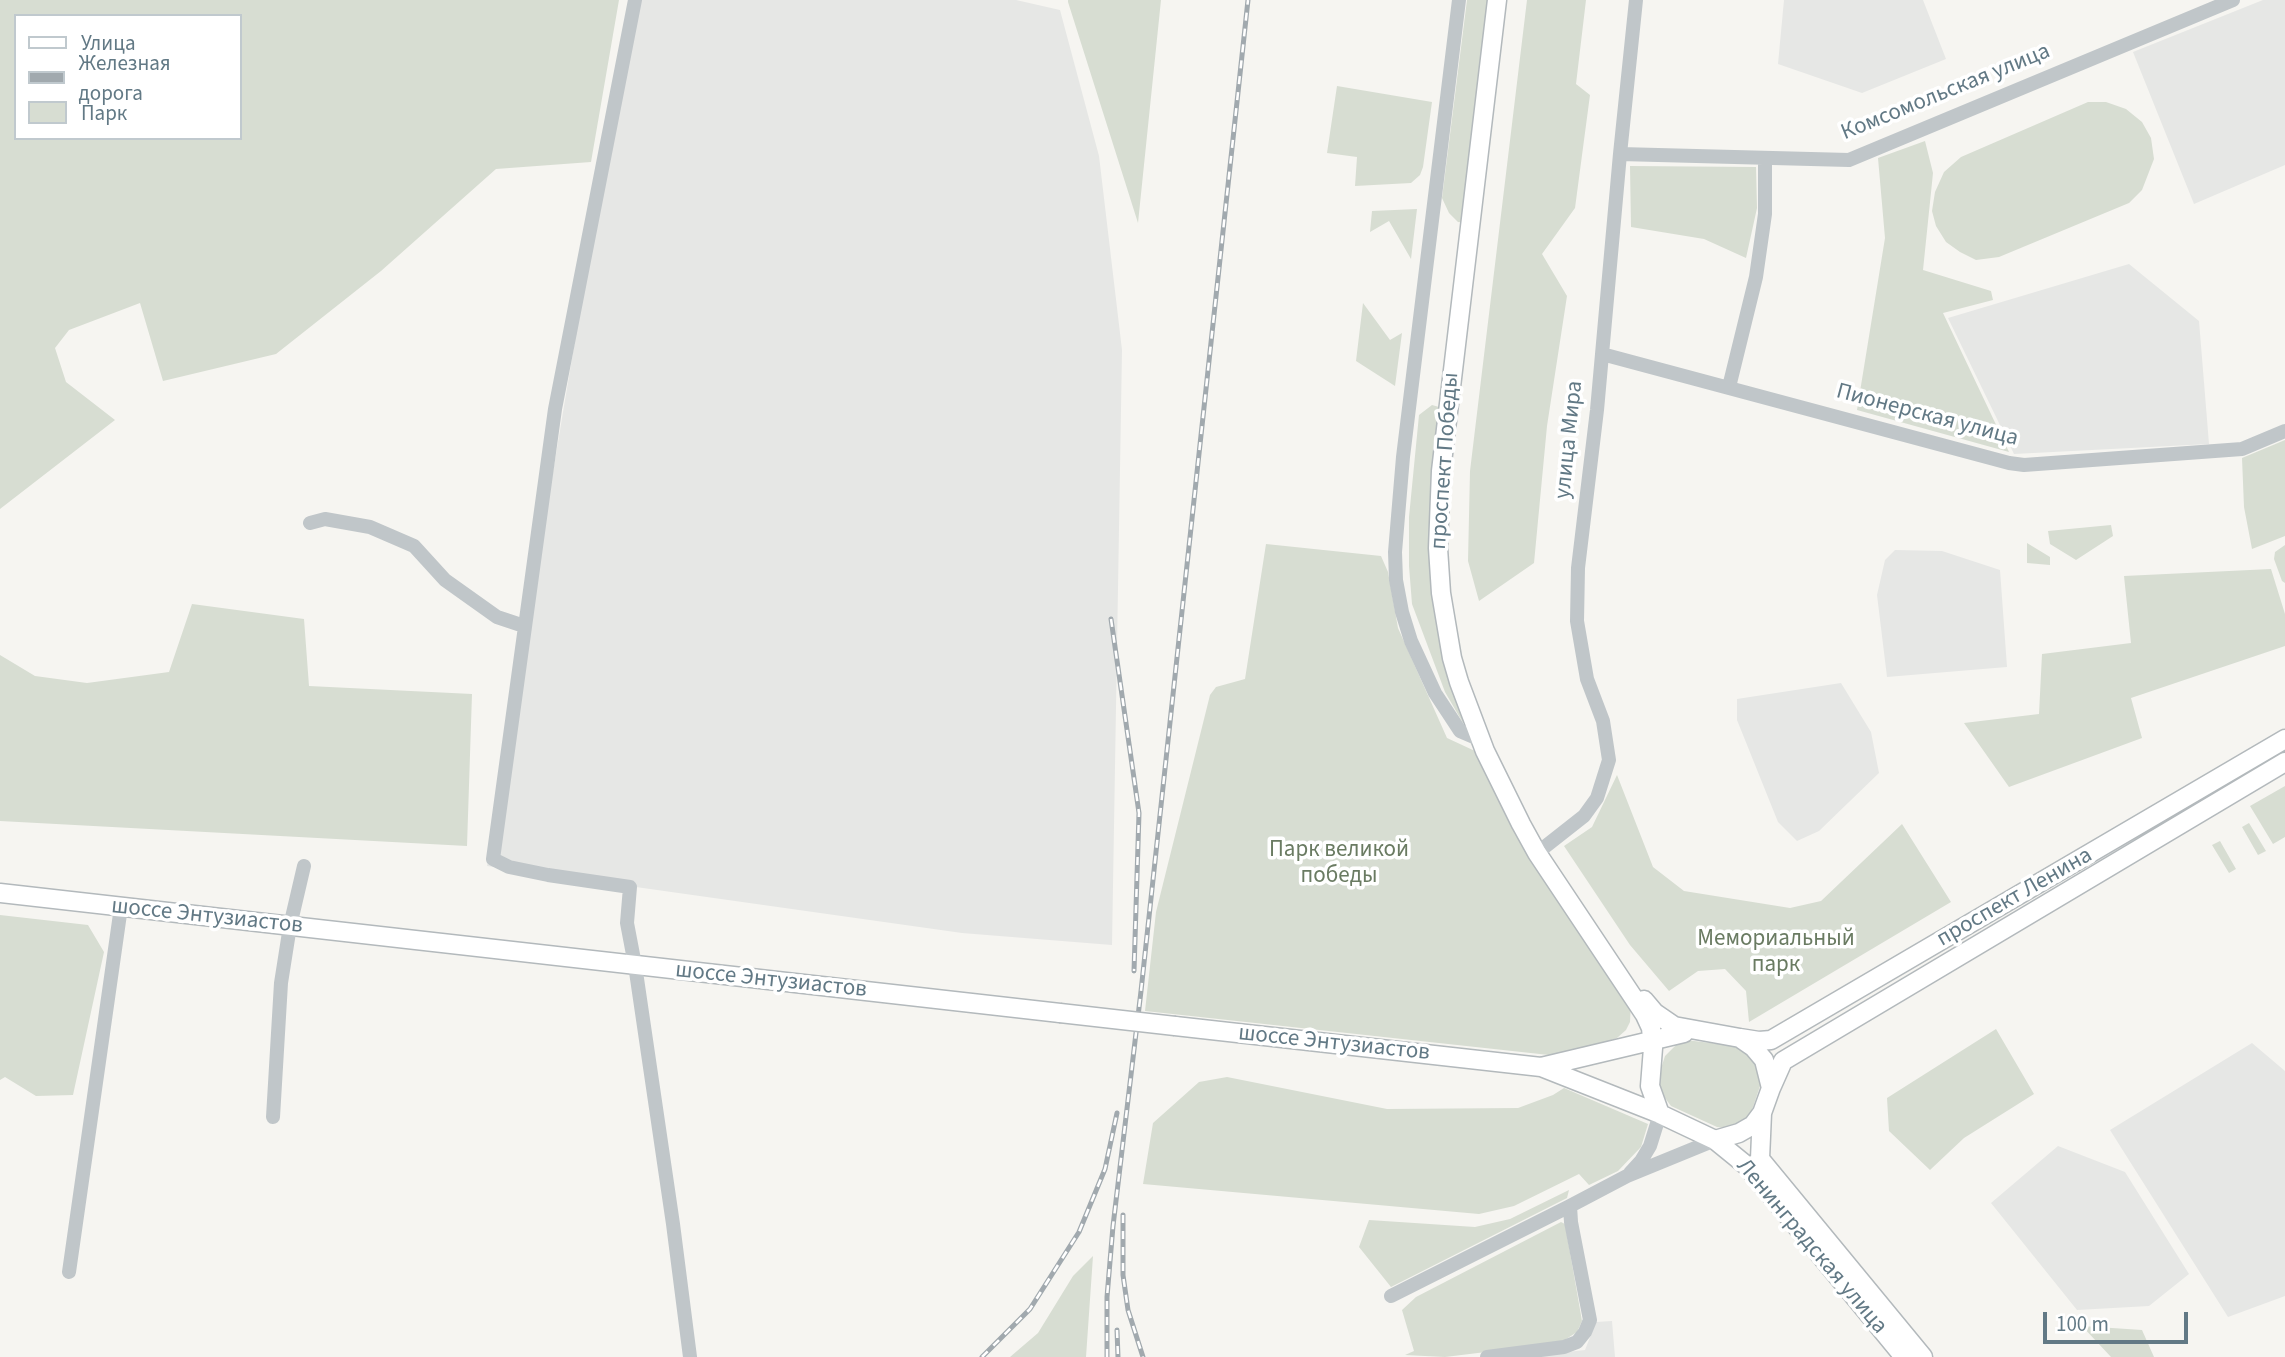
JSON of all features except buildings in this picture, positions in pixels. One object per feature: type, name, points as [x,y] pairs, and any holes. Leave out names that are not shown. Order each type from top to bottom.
[{"type":"main road","name":"проспект Победы","points":[[1497,0],[1441,471],[1438,522],[1441,593],[1448,639],[1459,682],[1478,736],[1511,807],[1639,999]]},
{"type":"main road","name":"проспект Победы","points":[[1507,0],[1457,409],[1450,515],[1450,575],[1468,675],[1484,726],[1541,850]]},
{"type":"main road","name":"проспект Ленина","points":[[1740,1038],[1771,1040],[2285,739]]},
{"type":"main road","name":"проспект Ленина","points":[[1771,1088],[1783,1061],[2285,762]]},
{"type":"main road","name":"шоссе Энтузиастов","points":[[0,893],[1541,1067]]},
{"type":"main road","points":[[1541,1067],[1660,1114],[1715,1140],[1739,1133],[1753,1125],[1762,1113],[1771,1088],[1764,1060],[1753,1047],[1740,1038],[1674,1026],[1639,999]]},
{"type":"main road","points":[[1639,999],[1651,1028],[1654,1060],[1650,1086],[1660,1114]]},
{"type":"main road","points":[[1608,1051],[1626,1040],[1633,1032],[1639,999]]},
{"type":"main road","points":[[1541,1067],[1706,1031]]},
{"type":"main road","points":[[1654,1060],[1666,1045],[1684,1034]]},
{"type":"main road","name":"Ленинградская улица","points":[[1762,1113],[1760,1159],[1923,1357]]},
{"type":"main road","name":"Ленинградская улица","points":[[1715,1140],[1747,1166],[1904,1357]]},
{"type":"street","points":[[635,0],[555,409],[493,859],[509,867],[630,887],[627,923],[673,1224],[690,1357]]},
{"type":"street","points":[[1459,0],[1406,429],[1395,552],[1396,580],[1402,612],[1425,673],[1435,694],[1460,731],[1478,736]]},
{"type":"street","name":"улица Мира","points":[[1541,850],[1584,816],[1597,797],[1609,760],[1603,721],[1587,678],[1577,621],[1578,568],[1602,354],[1636,0]]},
{"type":"street","name":"Комсомольская улица","points":[[1620,154],[1849,160],[2233,0]]},
{"type":"street","points":[[1729,387],[1756,277],[1765,214],[1765,158]]},
{"type":"street","name":"Пионерская улица","points":[[1602,354],[2017,464],[2242,449],[2285,431]]},
{"type":"street","points":[[310,523],[325,519],[370,527],[414,547],[445,580],[497,617],[524,626]]},
{"type":"street","points":[[273,1117],[281,983],[290,926],[304,866]]},
{"type":"street","points":[[69,1272],[121,907]]},
{"type":"street","points":[[1627,1176],[1650,1146],[1660,1114]]},
{"type":"street","points":[[1391,1296],[1627,1176],[1715,1140]]},
{"type":"street","points":[[1487,1357],[1564,1347],[1577,1342],[1585,1332],[1590,1320],[1570,1206]]},
{"type":"shaded area","points":[[632,0],[1016,0],[1060,10],[1099,156],[1122,350],[1112,945],[962,933],[487,866]]},
{"type":"shaded area","points":[[1784,0],[1923,0],[1946,59],[1862,93],[1778,64]]},
{"type":"shaded area","points":[[2263,0],[2285,0],[2285,165],[2194,204],[2133,52]]},
{"type":"shaded area","points":[[2129,264],[2199,321],[2209,444],[2014,454],[1948,318]]},
{"type":"shaded area","points":[[1895,550],[1942,551],[2000,570],[2007,667],[1887,677],[1877,595],[1885,560]]},
{"type":"shaded area","points":[[1841,683],[1871,732],[1879,773],[1819,831],[1797,841],[1778,822],[1737,720],[1737,699]]},
{"type":"shaded area","points":[[2252,1043],[2285,1071],[2285,1296],[2228,1317],[2110,1130]]},
{"type":"shaded area","points":[[2058,1146],[2125,1172],[2189,1274],[2149,1306],[2077,1310],[1991,1203]]},
{"type":"shaded area","points":[[1612,1321],[1615,1357],[1523,1357],[1585,1350],[1596,1322]]},
{"type":"green space","points":[[0,0],[619,0],[591,162],[496,169],[381,271],[276,354],[163,381],[140,303],[69,330],[55,348],[66,382],[115,420],[0,509]]},
{"type":"green space","points":[[1161,0],[1138,223],[1068,2]]},
{"type":"green space","points":[[1467,0],[1493,0],[1466,223],[1458,222],[1449,213],[1442,198]]},
{"type":"green space","points":[[1527,0],[1586,0],[1576,84],[1590,95],[1575,208],[1542,254],[1567,296],[1547,426],[1534,563],[1479,601],[1468,561],[1470,471]]},
{"type":"green space","points":[[1337,86],[1432,102],[1423,167],[1420,175],[1411,183],[1355,186],[1357,157],[1327,153]]},
{"type":"green space","points":[[2088,102],[2106,102],[2126,109],[2142,122],[2151,138],[2154,159],[2142,190],[2129,203],[1999,257],[1976,260],[1946,242],[1936,226],[1932,211],[1935,192],[1944,172],[1961,157]]},
{"type":"green space","points":[[1925,141],[1933,173],[1923,270],[1991,291],[1993,300],[1943,313],[2009,452],[1857,410],[1885,238],[1878,158]]},
{"type":"green space","points":[[1630,166],[1756,167],[1757,208],[1746,258],[1704,239],[1631,227]]},
{"type":"green space","points":[[1417,209],[1411,259],[1389,221],[1370,232],[1372,211]]},
{"type":"green space","points":[[1363,303],[1390,340],[1402,333],[1395,386],[1356,361]]},
{"type":"green space","points":[[1432,405],[1446,409],[1435,533],[1468,723],[1463,723],[1445,692],[1412,604],[1409,517],[1419,415]]},
{"type":"green space","points":[[2285,440],[2285,536],[2252,549],[2244,507],[2242,458]]},
{"type":"green space","points":[[2111,525],[2113,536],[2076,560],[2050,544],[2048,531]]},
{"type":"green space","points":[[2027,543],[2050,557],[2050,565],[2027,563]]},
{"type":"green space","name":"Парк великой победы","points":[[1266,544],[1381,556],[1388,572],[1398,628],[1447,738],[1475,751],[1483,760],[1631,1002],[1630,1022],[1617,1038],[1583,1050],[1549,1055],[1145,1011],[1156,912],[1210,695],[1216,687],[1245,679]]},
{"type":"green space","points":[[2285,545],[2285,583],[2274,559],[2275,552]]},
{"type":"green space","points":[[2271,569],[2285,614],[2285,646],[2131,698],[2142,738],[2009,787],[1964,723],[2039,714],[2042,654],[2131,643],[2124,576]]},
{"type":"green space","points":[[192,604],[304,619],[309,686],[472,694],[467,846],[0,821],[0,655],[35,676],[87,683],[169,672]]},
{"type":"green space","name":"Мемориальный парк","points":[[1617,775],[1653,867],[1684,891],[1790,908],[1821,901],[1902,824],[1951,902],[1749,1022],[1746,991],[1725,969],[1698,971],[1669,991],[1630,945],[1564,846],[1592,827]]},
{"type":"green space","points":[[2285,786],[2285,837],[2273,844],[2250,806]]},
{"type":"green space","points":[[2249,823],[2266,851],[2258,855],[2242,827]]},
{"type":"green space","points":[[2220,841],[2236,869],[2229,873],[2212,845]]},
{"type":"green space","points":[[0,915],[88,925],[104,952],[73,1095],[36,1096],[5,1077],[0,1080]]},
{"type":"green space","points":[[1996,1029],[2034,1094],[1964,1138],[1930,1170],[1889,1131],[1887,1098]]},
{"type":"green space","points":[[1686,1040],[1735,1046],[1746,1052],[1754,1061],[1760,1073],[1760,1086],[1751,1113],[1744,1122],[1727,1128],[1717,1127],[1671,1106],[1665,1098],[1658,1078],[1665,1056],[1678,1043]]},
{"type":"green space","points":[[1227,1077],[1387,1109],[1518,1108],[1564,1088],[1648,1124],[1641,1147],[1618,1171],[1589,1185],[1579,1174],[1514,1206],[1479,1214],[1143,1184],[1153,1123],[1199,1082]]},
{"type":"green space","points":[[1569,1190],[1567,1198],[1391,1287],[1359,1247],[1369,1220],[1475,1227],[1510,1219]]},
{"type":"green space","points":[[1561,1222],[1565,1224],[1582,1321],[1577,1332],[1560,1343],[1445,1357],[1405,1355],[1414,1351],[1402,1310],[1416,1297]]},
{"type":"green space","points":[[1093,1256],[1086,1357],[1010,1357],[1038,1333],[1073,1276]]},
{"type":"green space","points":[[2082,1326],[2142,1330],[2154,1357],[2111,1357]]},
{"type":"railway","points":[[1107,1357],[1107,1297],[1113,1226],[1141,991],[1248,0]]},
{"type":"railway","points":[[1111,619],[1139,813],[1134,971]]},
{"type":"railway","points":[[982,1357],[1030,1309],[1079,1232],[1105,1169],[1117,1113]]},
{"type":"railway","points":[[1123,1215],[1123,1275],[1128,1310],[1143,1357]]},
{"type":"railway","points":[[1117,1330],[1118,1357]]}]
